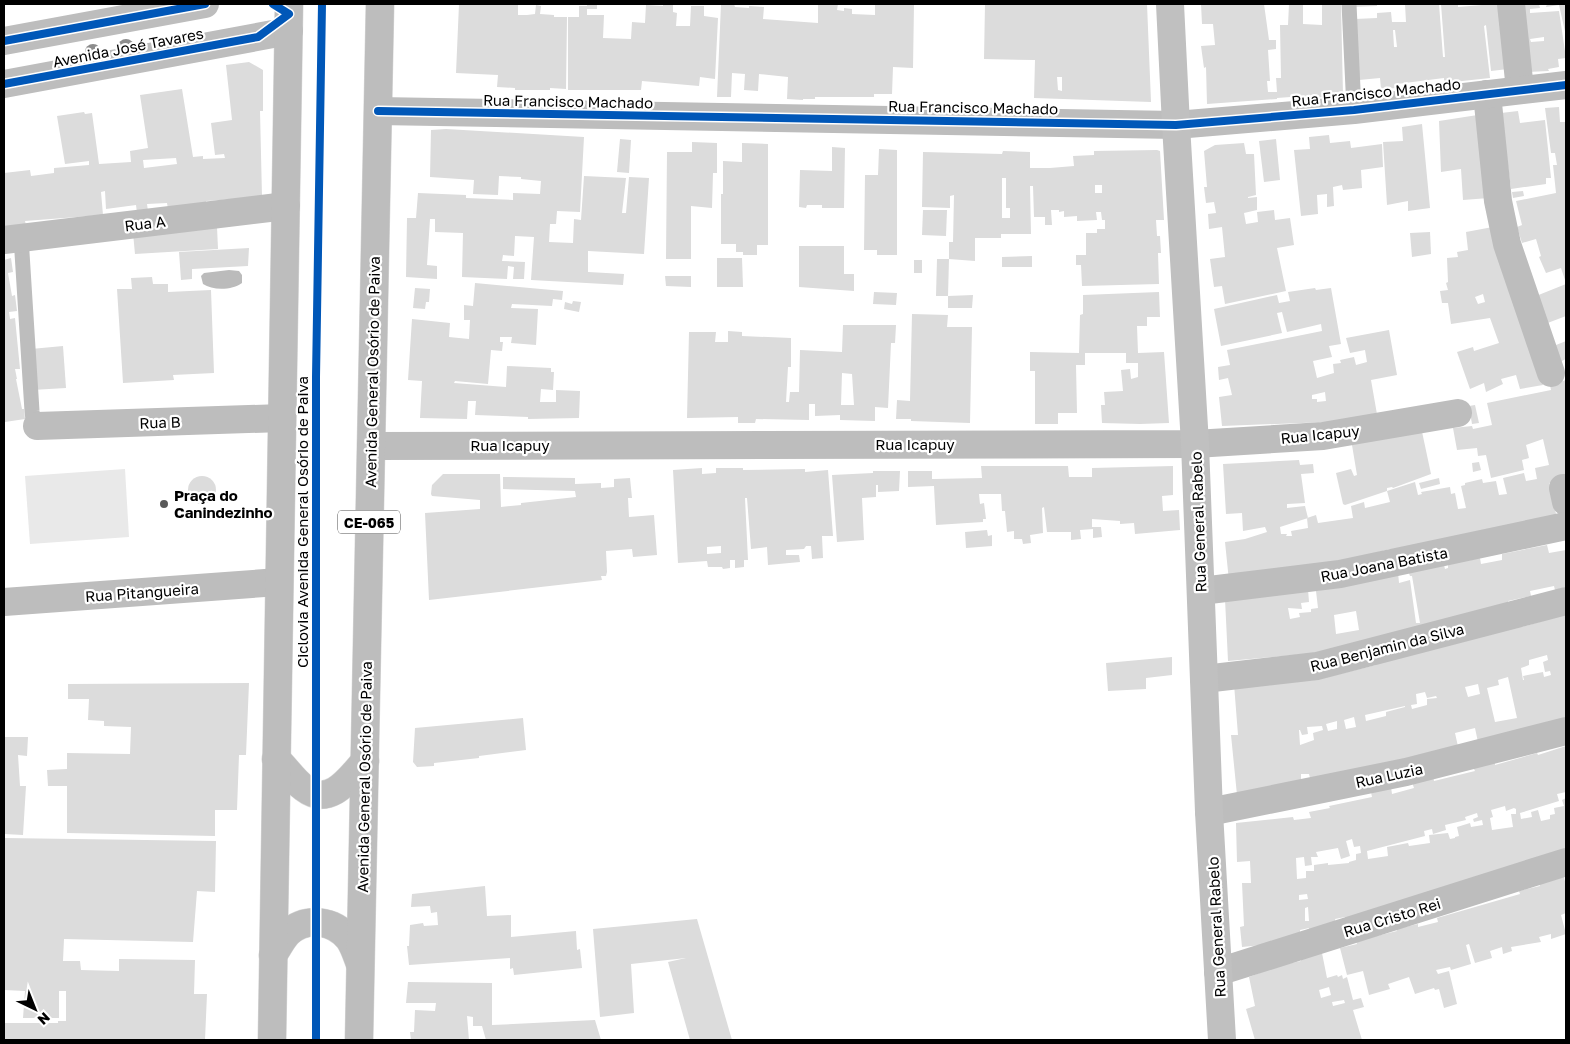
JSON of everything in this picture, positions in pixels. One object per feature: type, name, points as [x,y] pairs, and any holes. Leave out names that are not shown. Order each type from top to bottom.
[{"type":"street","name":"Avenida José Tavares","points":[[4,41],[205,4]]},
{"type":"street","points":[[272,1040],[289,4]]},
{"type":"street","name":"Avenida General Osório de Paiva","points":[[359,1040],[380,4]]},
{"type":"street","name":"Rua General Rabelo","points":[[1170,4],[1195,444],[1209,812],[1222,1040]]},
{"type":"street","points":[[1511,4],[1520,90]]},
{"type":"street","name":"Avenida José Tavares","points":[[4,84],[289,31]]},
{"type":"street","name":"Rua Francisco Machado","points":[[378,111],[1176,125],[1354,110],[1566,85]]},
{"type":"street","points":[[1487,94],[1498,201],[1507,244],[1551,374]]},
{"type":"street","name":"Rua A","points":[[12,239],[286,206]]},
{"type":"street","name":"Rua Icapuy","points":[[371,446],[1195,444],[1323,436],[1458,413]]},
{"type":"street","name":"Rua B","points":[[37,426],[282,418]]},
{"type":"street","name":"Rua Joana Batista","points":[[1201,591],[1340,574],[1566,526]]},
{"type":"street","name":"Rua Pitangueira","points":[[4,602],[279,582]]},
{"type":"street","name":"Rua Benjamin da Silva","points":[[1204,679],[1317,666],[1566,601]]},
{"type":"street","name":"Rua Luzia","points":[[1209,812],[1406,772],[1566,731]]},
{"type":"street","points":[[276,759],[304,788],[316,794],[326,794],[338,790],[365,760]]},
{"type":"street","name":"Rua Cristo Rei","points":[[1218,972],[1566,862]]},
{"type":"street","points":[[273,956],[289,932],[301,924],[327,923],[341,930],[350,940],[360,965]]},
{"type":"lane","points":[[1350,4],[1354,110]]},
{"type":"lane","points":[[12,239],[33,420],[37,426]]},
{"type":"shaded area","points":[[229,270],[239,271],[242,275],[242,283],[223,289],[212,288],[203,284],[201,276],[204,273]]},
{"type":"shaded area","points":[[125,469],[129,537],[30,544],[25,476]]},
{"type":"building","points":[[459,4],[518,4],[518,15],[535,14],[536,5],[541,6],[540,14],[567,17],[566,89],[515,90],[515,88],[497,87],[498,75],[456,73]]},
{"type":"building","points":[[587,4],[597,4],[597,9],[587,9],[587,15],[604,15],[603,38],[631,39],[632,22],[645,23],[646,5],[663,6],[663,4],[673,4],[673,12],[677,13],[676,26],[690,26],[691,6],[704,6],[704,16],[718,18],[715,79],[700,77],[699,86],[642,81],[641,90],[568,90],[568,17],[579,17],[579,6],[587,6]]},
{"type":"building","points":[[721,4],[734,4],[735,7],[749,8],[749,6],[764,7],[763,19],[818,23],[818,4],[838,4],[837,10],[844,11],[844,8],[852,9],[852,14],[875,15],[875,4],[914,4],[913,68],[893,67],[892,94],[874,94],[874,97],[787,99],[788,77],[759,74],[758,91],[744,90],[745,74],[732,73],[731,97],[717,97]]},
{"type":"building","points":[[985,4],[1147,4],[1151,102],[1034,98],[1035,60],[984,59]],"holes":[[[1057,77],[1062,77],[1062,91],[1058,90]]]},
{"type":"building","points":[[1201,4],[1264,4],[1269,40],[1276,40],[1276,49],[1268,50],[1270,81],[1267,81],[1268,92],[1277,92],[1276,78],[1281,78],[1280,25],[1288,25],[1289,4],[1303,4],[1303,24],[1322,25],[1322,4],[1341,4],[1343,95],[1303,99],[1304,96],[1207,104],[1206,67],[1204,68],[1201,46],[1215,45],[1213,24],[1202,24]]},
{"type":"building","points":[[1352,4],[1377,4],[1377,6],[1352,7]]},
{"type":"building","points":[[1405,4],[1439,4],[1443,57],[1445,57],[1441,4],[1458,4],[1458,7],[1503,4],[1508,69],[1491,71],[1486,25],[1484,26],[1490,78],[1444,83],[1444,78],[1397,84],[1397,88],[1381,89],[1380,78],[1359,80],[1355,19],[1377,18],[1377,13],[1391,12],[1392,22],[1406,22]],"holes":[[[1393,30],[1395,30],[1397,47],[1394,47]]]},
{"type":"building","points":[[1515,4],[1539,4],[1540,8],[1530,9],[1530,13],[1559,11],[1566,58],[1558,59],[1559,67],[1548,69],[1549,71],[1527,72]],"holes":[[[1544,37],[1544,41],[1531,42],[1530,39]]]},
{"type":"building","points":[[1547,4],[1566,4],[1566,36],[1559,5],[1546,7]]},
{"type":"building","points":[[249,62],[263,70],[263,111],[260,111],[262,197],[206,201],[206,205],[168,209],[167,203],[147,204],[148,211],[137,213],[136,205],[106,209],[105,191],[101,192],[103,215],[25,221],[26,225],[4,228],[4,173],[30,170],[31,176],[54,173],[54,168],[89,165],[89,161],[65,164],[57,116],[84,112],[85,114],[92,113],[99,164],[131,162],[130,151],[148,148],[140,95],[182,89],[193,157],[203,156],[203,159],[225,158],[224,154],[215,155],[211,123],[232,120],[226,65]],"holes":[[[176,158],[177,164],[144,168],[143,160]]]},
{"type":"building","points":[[1559,107],[1560,122],[1566,122],[1566,283],[1561,268],[1546,273],[1539,257],[1541,256],[1536,239],[1522,243],[1517,227],[1522,225],[1516,201],[1556,193],[1553,165],[1557,165],[1555,153],[1551,153],[1545,108]]},
{"type":"building","points":[[1518,111],[1520,123],[1545,120],[1551,178],[1546,178],[1546,184],[1511,189],[1501,113]]},
{"type":"building","points":[[1484,114],[1489,198],[1463,200],[1461,169],[1441,172],[1439,121]]},
{"type":"building","points":[[1422,124],[1430,208],[1408,211],[1408,201],[1387,205],[1383,142],[1403,141],[1402,127]]},
{"type":"building","points":[[446,129],[584,137],[580,212],[557,211],[556,224],[550,224],[549,242],[573,243],[574,219],[581,220],[584,176],[626,178],[622,213],[626,213],[629,177],[649,178],[644,254],[588,251],[588,272],[624,274],[623,285],[531,280],[534,237],[515,236],[514,256],[503,255],[502,261],[525,262],[524,279],[513,279],[514,267],[508,266],[507,279],[462,277],[463,233],[435,232],[435,219],[430,219],[427,265],[437,266],[437,279],[406,277],[407,218],[416,218],[418,193],[466,195],[466,198],[513,200],[513,193],[540,194],[541,181],[521,179],[521,177],[499,176],[498,195],[473,194],[474,180],[430,177],[431,130]]},
{"type":"building","points":[[1329,135],[1330,143],[1350,141],[1351,148],[1382,144],[1383,167],[1361,170],[1362,188],[1343,190],[1342,185],[1333,187],[1334,206],[1327,207],[1327,194],[1317,195],[1318,214],[1301,216],[1294,150],[1310,149],[1309,137]]},
{"type":"building","points":[[620,139],[631,140],[629,173],[617,172]]},
{"type":"building","points":[[1276,139],[1280,180],[1264,182],[1259,141]]},
{"type":"building","points":[[692,142],[717,143],[717,173],[713,173],[712,208],[691,206],[691,259],[666,259],[667,152],[692,152]]},
{"type":"building","points":[[742,143],[768,144],[768,245],[757,245],[757,255],[743,255],[743,252],[736,252],[736,244],[721,244],[723,161],[742,162]]},
{"type":"building","points":[[1244,143],[1246,154],[1254,154],[1256,195],[1248,198],[1257,197],[1257,210],[1244,213],[1246,224],[1258,222],[1257,212],[1274,210],[1275,220],[1290,218],[1294,245],[1277,248],[1286,291],[1225,304],[1222,286],[1214,287],[1210,259],[1225,257],[1222,227],[1209,229],[1208,214],[1216,213],[1214,202],[1206,203],[1204,187],[1207,187],[1204,151],[1215,145]]},
{"type":"building","points":[[832,147],[845,148],[844,208],[822,208],[822,205],[807,205],[806,208],[799,207],[800,170],[832,171]]},
{"type":"building","points":[[879,149],[897,150],[897,255],[877,255],[877,250],[864,250],[865,175],[878,175]]},
{"type":"building","points":[[1003,151],[1030,152],[1030,168],[1050,168],[1074,166],[1073,156],[1094,155],[1094,151],[1160,151],[1164,220],[1156,220],[1157,236],[1160,236],[1161,253],[1158,253],[1159,284],[1082,286],[1081,265],[1076,265],[1076,255],[1086,255],[1086,233],[1097,233],[1097,229],[1105,229],[1105,220],[1102,220],[1101,212],[1096,212],[1097,220],[1077,221],[1077,216],[1064,217],[1064,211],[1051,210],[1052,225],[1045,225],[1045,217],[1034,217],[1033,186],[1030,186],[1031,234],[1001,234],[1001,238],[975,238],[975,261],[949,259],[949,242],[953,242],[954,195],[950,196],[950,208],[922,207],[923,152],[1002,154]],"holes":[[[1002,178],[1006,178],[1006,208],[1010,208],[1010,218],[1002,218]],[[1095,185],[1102,185],[1102,193],[1095,193]]]},
{"type":"building","points":[[1523,191],[1524,196],[1513,198],[1512,192]]},
{"type":"building","points":[[923,210],[947,210],[946,236],[922,235]]},
{"type":"building","points":[[1498,226],[1543,385],[1520,389],[1516,375],[1501,379],[1503,384],[1486,392],[1484,383],[1470,389],[1457,352],[1473,347],[1474,351],[1499,343],[1490,318],[1451,324],[1448,303],[1442,303],[1440,291],[1448,290],[1446,283],[1448,282],[1447,258],[1458,257],[1457,252],[1468,250],[1466,232]],"holes":[[[1483,294],[1485,302],[1478,304],[1475,297]]]},
{"type":"building","points":[[217,227],[218,249],[135,254],[133,233]]},
{"type":"building","points":[[1430,232],[1431,254],[1412,257],[1410,233]]},
{"type":"building","points":[[799,246],[844,246],[844,274],[854,274],[854,291],[799,287]]},
{"type":"building","points":[[249,248],[248,266],[192,269],[192,279],[181,280],[179,252]]},
{"type":"building","points":[[1032,256],[1032,267],[1002,267],[1002,257]]},
{"type":"building","points":[[11,258],[13,272],[8,273],[12,296],[15,295],[17,311],[9,312],[10,319],[15,318],[20,369],[15,369],[25,419],[5,422],[4,260]]},
{"type":"building","points":[[717,258],[742,258],[743,287],[717,287]]},
{"type":"building","points":[[937,259],[949,259],[948,296],[936,296]]},
{"type":"building","points":[[914,260],[922,260],[922,273],[914,273]]},
{"type":"building","points":[[665,276],[691,276],[691,287],[666,286]]},
{"type":"building","points":[[152,277],[153,284],[168,284],[168,292],[211,290],[214,373],[173,375],[174,380],[123,383],[117,289],[132,289],[131,278]]},
{"type":"building","points":[[475,283],[563,291],[562,300],[553,299],[552,306],[512,304],[511,308],[538,309],[536,345],[511,343],[512,337],[500,337],[500,342],[503,342],[502,351],[491,350],[488,384],[455,381],[454,383],[506,387],[507,366],[551,368],[551,372],[554,372],[553,390],[541,389],[540,402],[556,402],[556,390],[580,391],[579,418],[528,419],[528,417],[475,415],[476,401],[468,401],[467,419],[420,418],[422,381],[408,380],[412,319],[450,323],[449,337],[469,339],[470,320],[464,320],[464,305],[473,306]]},
{"type":"building","points":[[1566,284],[1566,316],[1545,324],[1536,296]]},
{"type":"building","points":[[415,288],[430,289],[429,302],[426,302],[425,309],[413,308]]},
{"type":"building","points":[[1331,288],[1341,344],[1329,346],[1332,357],[1313,361],[1317,378],[1334,373],[1333,364],[1341,363],[1340,360],[1354,357],[1356,365],[1367,362],[1365,350],[1350,353],[1346,338],[1389,330],[1397,375],[1371,380],[1378,420],[1222,426],[1219,397],[1232,395],[1228,378],[1219,380],[1218,367],[1230,365],[1227,350],[1322,331],[1321,324],[1287,332],[1282,312],[1277,313],[1282,333],[1221,346],[1214,309],[1277,295],[1279,303],[1290,301],[1288,292]],"holes":[[[1325,392],[1326,401],[1317,402],[1317,399],[1312,399],[1312,395]]]},
{"type":"building","points":[[874,292],[897,293],[896,305],[873,304]]},
{"type":"building","points":[[1159,292],[1160,317],[1147,317],[1147,326],[1137,326],[1138,353],[1164,352],[1169,423],[1102,423],[1101,405],[1105,405],[1104,392],[1123,391],[1121,370],[1130,369],[1131,379],[1138,377],[1138,363],[1126,363],[1126,353],[1085,353],[1085,365],[1076,365],[1077,413],[1058,413],[1058,424],[1035,424],[1035,371],[1030,371],[1030,352],[1079,353],[1080,315],[1083,314],[1083,295]]},
{"type":"building","points":[[973,295],[972,308],[948,308],[948,296]]},
{"type":"building","points":[[573,301],[581,302],[579,312],[564,309],[565,302],[572,304]]},
{"type":"building","points":[[912,314],[948,315],[947,327],[972,327],[970,423],[896,419],[897,400],[910,401]]},
{"type":"building","points":[[843,325],[896,325],[895,343],[891,343],[888,408],[875,407],[875,421],[840,420],[840,415],[815,416],[815,404],[809,404],[809,420],[756,419],[755,423],[738,423],[738,417],[687,418],[689,332],[716,332],[715,342],[728,342],[728,331],[742,332],[742,336],[791,338],[791,367],[788,367],[786,402],[789,402],[790,392],[799,392],[800,350],[842,352]],"holes":[[[842,373],[852,374],[854,405],[841,405]]]},
{"type":"building","points":[[1566,341],[1566,359],[1555,364],[1551,347]]},
{"type":"building","points":[[63,346],[66,388],[32,390],[31,349]]},
{"type":"building","points":[[1566,380],[1566,479],[1549,483],[1558,523],[1390,553],[1390,549],[1368,556],[1229,581],[1225,542],[1245,539],[1267,532],[1265,527],[1243,531],[1242,513],[1226,514],[1223,464],[1299,460],[1300,465],[1313,464],[1314,473],[1301,474],[1305,503],[1287,504],[1287,508],[1305,506],[1308,518],[1316,515],[1318,523],[1353,518],[1351,506],[1364,502],[1365,508],[1390,502],[1387,491],[1415,482],[1418,495],[1422,494],[1421,492],[1450,487],[1451,494],[1455,493],[1458,509],[1466,508],[1461,486],[1465,485],[1465,483],[1482,479],[1483,483],[1496,481],[1499,495],[1507,494],[1503,478],[1524,473],[1526,481],[1537,479],[1535,468],[1549,465],[1543,439],[1526,445],[1529,458],[1522,460],[1524,470],[1491,478],[1486,455],[1478,456],[1477,448],[1457,450],[1453,428],[1472,426],[1473,429],[1492,425],[1487,403],[1551,390],[1550,385]],"holes":[[[1307,518],[1308,528],[1291,531],[1292,536],[1281,534],[1280,527]]]},
{"type":"building","points":[[1475,405],[1479,423],[1472,424],[1469,406]]},
{"type":"building","points":[[1421,427],[1431,474],[1393,488],[1387,488],[1387,491],[1345,505],[1343,504],[1336,473],[1351,469],[1354,476],[1357,475],[1352,445]]},
{"type":"building","points":[[1479,462],[1481,470],[1473,472],[1472,463]]},
{"type":"building","points":[[981,466],[1068,466],[1069,477],[1092,477],[1092,468],[1173,466],[1173,495],[1162,496],[1163,511],[1179,510],[1180,530],[1135,534],[1134,523],[1120,524],[1120,521],[1092,519],[1092,527],[1101,527],[1102,537],[1093,538],[1093,529],[1080,530],[1081,539],[1071,540],[1071,532],[1047,532],[1044,507],[1042,508],[1043,533],[1030,535],[1031,543],[1023,544],[1022,539],[1014,539],[1014,531],[1007,532],[1005,511],[1002,511],[1001,494],[979,494],[980,504],[984,503],[986,519],[983,519],[983,522],[936,525],[934,486],[908,487],[908,471],[932,471],[932,479],[982,478]]},
{"type":"building","points":[[702,468],[702,474],[716,473],[716,468],[743,468],[743,470],[805,469],[805,472],[828,470],[833,536],[822,536],[823,558],[812,559],[811,546],[806,546],[804,549],[786,550],[786,555],[799,555],[800,562],[768,565],[767,547],[751,549],[747,498],[745,498],[748,560],[744,560],[744,567],[735,568],[735,560],[730,560],[730,568],[723,569],[722,567],[708,567],[707,561],[678,563],[673,470]],"holes":[[[721,546],[721,553],[707,554],[707,547]]]},
{"type":"building","points":[[873,471],[900,471],[899,491],[878,492],[878,485],[876,485],[876,497],[862,498],[864,540],[837,542],[832,475],[873,473]]},
{"type":"building","points":[[443,474],[500,474],[501,507],[576,497],[575,491],[503,489],[503,477],[575,478],[575,484],[601,483],[601,488],[614,487],[614,479],[630,478],[632,498],[628,498],[629,517],[654,515],[657,555],[633,557],[632,549],[606,551],[607,572],[606,576],[601,576],[602,580],[429,600],[425,513],[480,509],[480,500],[432,496],[432,485]]},
{"type":"building","points":[[202,476],[212,480],[216,490],[212,500],[202,504],[192,500],[188,490],[192,480]]},
{"type":"building","points":[[1439,478],[1440,484],[1421,489],[1419,483]]},
{"type":"building","points":[[987,530],[988,536],[992,535],[992,546],[966,548],[965,532]]},
{"type":"building","points":[[1547,545],[1549,553],[1566,550],[1566,587],[1555,590],[1554,586],[1530,591],[1531,596],[1508,601],[1508,605],[1339,651],[1228,661],[1225,599],[1308,589],[1309,602],[1301,603],[1302,609],[1288,608],[1290,619],[1300,617],[1299,613],[1311,612],[1311,609],[1318,608],[1316,591],[1398,572],[1399,583],[1410,580],[1416,623],[1420,623],[1412,576],[1410,576],[1408,571],[1444,565],[1445,569],[1448,568],[1448,564],[1480,558],[1481,564],[1502,560],[1502,554]],"holes":[[[1356,611],[1359,630],[1336,634],[1334,615]]]},
{"type":"building","points":[[1566,614],[1566,721],[1479,747],[1475,728],[1455,733],[1459,751],[1312,786],[1309,774],[1301,774],[1301,786],[1237,795],[1231,735],[1238,735],[1234,684],[1315,680],[1376,665],[1376,660],[1522,625],[1522,627]],"holes":[[[1547,655],[1548,660],[1543,662],[1545,672],[1550,671],[1551,675],[1544,677],[1543,672],[1523,676],[1523,680],[1521,668],[1529,665],[1529,660]],[[1508,677],[1517,718],[1495,722],[1487,688],[1499,685],[1498,680]],[[1478,684],[1480,694],[1468,697],[1465,687]],[[1425,692],[1427,698],[1436,696],[1437,698],[1427,699],[1427,705],[1412,709],[1411,705],[1417,704],[1416,694]],[[1405,706],[1386,712],[1386,716],[1366,721],[1365,715]],[[1354,717],[1356,727],[1346,729],[1344,720]],[[1337,721],[1337,729],[1328,731],[1326,724]],[[1322,726],[1323,730],[1313,733],[1314,740],[1300,745],[1299,730],[1302,735],[1308,734],[1307,727]]]},
{"type":"building","points":[[1172,657],[1172,675],[1146,678],[1146,689],[1108,691],[1106,663]]},
{"type":"building","points":[[249,683],[246,755],[239,755],[237,810],[215,810],[215,836],[67,833],[67,786],[48,786],[47,770],[67,769],[67,753],[130,754],[131,727],[104,726],[104,721],[88,720],[89,699],[68,699],[68,684]]},
{"type":"building","points":[[523,718],[526,750],[434,763],[434,766],[417,767],[413,762],[415,728]]},
{"type":"building","points":[[4,737],[28,737],[27,756],[18,755],[20,786],[26,786],[23,835],[4,834]]},
{"type":"building","points":[[1566,746],[1566,792],[1557,794],[1559,801],[1520,813],[1521,819],[1532,817],[1531,812],[1538,810],[1541,821],[1550,819],[1550,815],[1555,814],[1554,808],[1564,806],[1562,800],[1566,798],[1566,855],[1345,923],[1345,917],[1335,919],[1337,930],[1310,938],[1309,928],[1300,930],[1300,941],[1242,947],[1240,927],[1244,926],[1242,883],[1251,883],[1250,861],[1237,862],[1236,823],[1293,817],[1294,820],[1311,818],[1309,812],[1372,797],[1371,792],[1391,787],[1392,794],[1414,788],[1412,782],[1433,776],[1434,781],[1475,771],[1473,767],[1495,762],[1495,765],[1537,753],[1538,755]],"holes":[[[1505,806],[1506,811],[1516,809],[1516,814],[1511,814],[1513,827],[1492,830],[1490,818],[1493,817],[1491,810]],[[1477,813],[1478,817],[1473,819],[1474,822],[1482,820],[1483,825],[1471,827],[1470,823],[1457,827],[1459,836],[1455,838],[1450,839],[1448,833],[1429,835],[1430,843],[1409,846],[1408,843],[1387,847],[1388,856],[1368,859],[1367,851],[1425,836],[1424,831],[1432,829],[1433,834],[1446,830],[1445,825],[1466,820],[1465,817]],[[1352,839],[1354,847],[1360,846],[1361,853],[1356,854],[1356,860],[1349,863],[1314,865],[1314,871],[1306,871],[1306,878],[1297,879],[1296,858],[1304,857],[1305,866],[1312,865],[1311,857],[1318,857],[1316,852],[1338,848],[1341,859],[1350,856],[1346,841]],[[1307,894],[1308,899],[1299,900],[1299,895]],[[1308,907],[1309,921],[1305,921],[1305,908]]]},
{"type":"building","points":[[4,838],[216,841],[215,892],[197,891],[193,942],[64,939],[63,961],[80,961],[81,970],[119,971],[119,959],[195,960],[194,994],[207,994],[205,1040],[4,1040],[4,1023],[58,1023],[58,1021],[66,1021],[66,991],[59,991],[59,1018],[23,1018],[25,991],[4,990]]},
{"type":"building","points":[[1564,877],[1566,913],[1561,915],[1566,934],[1551,939],[1551,934],[1539,937],[1541,942],[1511,947],[1512,951],[1503,954],[1502,947],[1490,951],[1492,958],[1475,963],[1469,944],[1466,945],[1471,964],[1451,970],[1450,967],[1436,970],[1438,974],[1449,971],[1457,1004],[1444,1008],[1439,989],[1435,990],[1434,988],[1415,994],[1409,977],[1388,984],[1390,989],[1369,995],[1363,971],[1347,975],[1340,948],[1357,944],[1356,941],[1397,931],[1396,929],[1418,924],[1418,927],[1438,922],[1437,918],[1520,894],[1519,891],[1540,886],[1539,883]]},
{"type":"building","points":[[485,886],[487,916],[511,915],[511,937],[576,931],[577,950],[580,949],[582,968],[514,975],[513,968],[510,969],[510,958],[409,965],[407,946],[409,946],[410,925],[423,923],[424,926],[438,925],[437,912],[431,913],[430,906],[411,907],[412,894]]},
{"type":"building","points":[[697,919],[732,1040],[690,1040],[668,962],[686,958],[631,964],[634,1013],[600,1017],[593,929]]},
{"type":"building","points":[[1322,953],[1327,978],[1337,975],[1338,977],[1342,975],[1343,979],[1347,977],[1353,1000],[1361,998],[1364,1007],[1353,1010],[1362,1040],[1255,1040],[1246,1009],[1255,1006],[1249,977],[1278,966],[1301,961],[1301,959]],"holes":[[[1329,987],[1331,995],[1321,998],[1319,990]],[[1344,1000],[1345,1003],[1333,1006],[1332,1002]]]},
{"type":"building","points":[[408,982],[492,983],[492,1025],[595,1020],[601,1040],[486,1040],[482,1026],[473,1026],[473,1017],[467,1016],[469,1040],[411,1040],[410,1032],[414,1032],[415,1010],[435,1011],[436,1003],[406,1003]]},
{"type":"cycle path","points":[[4,41],[205,4]]},
{"type":"cycle path","points":[[4,84],[258,37],[289,14],[273,4]]},
{"type":"cycle path","name":"Ciclovia Avenida General Osório de Paiva","points":[[316,1040],[316,377],[322,4]]},
{"type":"cycle path","points":[[378,111],[1176,125],[1354,110],[1566,85]]},
{"type":"place","name":"Praça do Canindezinho","points":[[164,504]]}]
